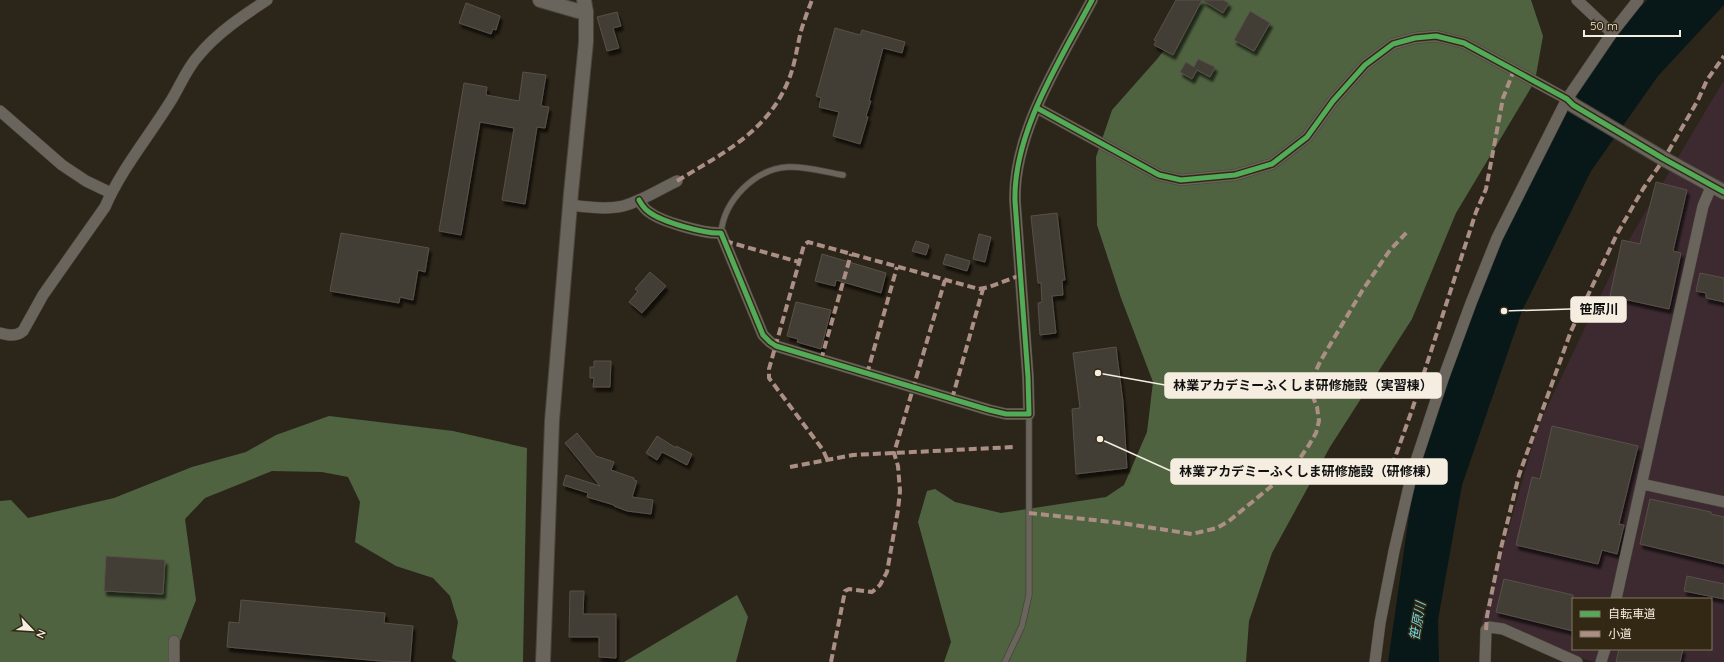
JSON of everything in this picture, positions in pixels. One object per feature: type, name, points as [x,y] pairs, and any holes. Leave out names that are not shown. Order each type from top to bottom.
[{"type":"street","points":[[0,333],[14,336],[23,331],[43,295],[105,207],[111,193],[145,137],[173,98],[185,75],[199,54],[221,34],[267,0]]},
{"type":"street","points":[[540,0],[578,11],[585,6]]},
{"type":"street","points":[[639,200],[646,210],[661,218],[713,234],[721,233],[756,318],[764,335],[770,342],[790,351],[989,410],[1006,414],[1029,414],[1028,377],[1015,201],[1015,180],[1028,128],[1092,0]]},
{"type":"street","points":[[1577,0],[1612,33]]},
{"type":"street","points":[[1375,662],[1380,623],[1410,480],[1443,379],[1497,238],[1570,102],[1612,33],[1638,0]]},
{"type":"street","points":[[543,662],[552,421],[570,205],[586,42],[585,6]]},
{"type":"street","points":[[1037,108],[1159,175],[1181,180],[1235,175],[1272,164],[1307,136],[1333,101],[1365,65],[1393,44],[1415,38],[1436,36],[1464,42],[1570,102],[1664,159],[1718,188],[1703,206],[1616,598]]},
{"type":"street","points":[[0,111],[62,165],[86,181],[111,193]]},
{"type":"street","points":[[570,205],[616,207],[639,200],[677,181]]},
{"type":"street","points":[[1642,484],[1724,502]]},
{"type":"street","points":[[1485,662],[1486,630],[1489,627],[1503,629],[1577,662]]},
{"type":"street","points":[[174,641],[174,662]]},
{"type":"street","points":[[1601,662],[1605,650]]},
{"type":"lane","points":[[721,233],[722,225],[729,207],[745,187],[760,176],[777,169],[790,167],[843,175]]},
{"type":"lane","points":[[1005,662],[1022,626],[1029,595],[1029,414]]},
{"type":"shaded area","points":[[1724,80],[1724,662],[1594,662],[1481,625],[1538,426],[1620,255]]},
{"type":"green space","points":[[1202,0],[1531,0],[1543,36],[1535,81],[1456,213],[1412,319],[1330,447],[1272,553],[1249,621],[1246,662],[944,662],[951,642],[918,522],[927,491],[935,489],[955,502],[1001,513],[1106,497],[1124,485],[1147,432],[1153,382],[1121,298],[1097,225],[1096,157],[1112,110],[1158,58]]},
{"type":"green space","points":[[329,416],[453,431],[527,448],[523,662],[457,662],[452,658],[458,622],[450,596],[433,578],[396,566],[355,542],[360,502],[348,477],[322,472],[272,471],[205,498],[185,519],[196,600],[172,662],[0,662],[0,501],[11,500],[28,518],[114,498],[192,467],[246,452],[276,435]]},
{"type":"green space","points":[[737,595],[748,617],[736,662],[624,662]]},
{"type":"water","points":[[1647,0],[1724,0],[1724,5],[1658,76],[1591,171],[1522,311],[1462,485],[1438,620],[1439,662],[1388,662],[1414,481],[1460,331],[1538,148],[1614,36]]},
{"type":"building","points":[[1176,0],[1202,0],[1173,55],[1154,45],[1156,41],[1154,40]]},
{"type":"building","points":[[1202,0],[1223,0],[1229,3],[1223,13]]},
{"type":"building","points":[[466,3],[500,16],[496,30],[493,29],[491,34],[459,23]]},
{"type":"building","points":[[1250,11],[1270,23],[1254,51],[1234,40]]},
{"type":"building","points":[[617,12],[621,26],[613,28],[619,48],[607,51],[597,17]]},
{"type":"building","points":[[835,28],[860,35],[862,30],[905,42],[902,53],[883,48],[869,101],[871,101],[866,116],[868,117],[860,144],[833,136],[839,112],[819,107],[821,98],[816,96]]},
{"type":"building","points":[[1198,59],[1215,67],[1210,77],[1197,70],[1192,79],[1180,72],[1186,62],[1194,67]]},
{"type":"building","points":[[523,72],[546,75],[541,106],[549,107],[545,128],[537,127],[525,204],[502,200],[514,128],[480,122],[461,235],[439,231],[464,83],[487,87],[486,95],[519,101]]},
{"type":"building","points":[[1656,182],[1687,190],[1673,251],[1681,253],[1669,309],[1610,296],[1622,240],[1640,244]]},
{"type":"building","points":[[1057,213],[1065,280],[1062,280],[1063,295],[1052,296],[1056,333],[1040,335],[1038,303],[1042,302],[1041,283],[1038,283],[1031,216]]},
{"type":"building","points":[[341,233],[429,248],[425,272],[418,270],[413,300],[400,297],[399,303],[330,291]]},
{"type":"building","points":[[979,234],[991,237],[985,262],[973,259]]},
{"type":"building","points":[[916,241],[929,245],[926,255],[912,251]]},
{"type":"building","points":[[822,254],[886,273],[881,293],[836,280],[835,286],[815,281]]},
{"type":"building","points":[[946,254],[970,261],[967,271],[943,264]]},
{"type":"building","points":[[650,272],[666,286],[642,313],[629,302],[638,291],[635,289]]},
{"type":"building","points":[[1700,273],[1724,278],[1724,302],[1706,298],[1706,293],[1696,291]]},
{"type":"building","points":[[796,302],[831,310],[821,349],[797,342],[798,339],[787,336]]},
{"type":"building","points":[[1116,347],[1123,402],[1127,468],[1076,474],[1072,409],[1080,408],[1073,353]]},
{"type":"building","points":[[594,361],[611,361],[610,387],[593,387],[594,378],[590,378],[590,367],[594,367]]},
{"type":"building","points":[[1552,426],[1638,446],[1619,524],[1624,525],[1617,554],[1602,550],[1598,564],[1516,545],[1532,477],[1540,479]]},
{"type":"building","points":[[577,433],[596,456],[614,462],[611,470],[634,478],[634,480],[637,481],[632,497],[653,500],[651,514],[627,511],[614,505],[587,497],[588,493],[563,485],[566,475],[600,486],[565,443]]},
{"type":"building","points":[[657,436],[676,448],[676,446],[692,454],[687,465],[662,452],[657,460],[646,453]]},
{"type":"building","points":[[1650,499],[1711,512],[1711,514],[1724,517],[1724,564],[1640,544]]},
{"type":"building","points":[[106,556],[165,560],[163,594],[104,591]]},
{"type":"building","points":[[1687,576],[1724,584],[1724,599],[1684,591]]},
{"type":"building","points":[[1504,579],[1573,595],[1572,631],[1496,612]]},
{"type":"building","points":[[570,591],[584,591],[583,614],[616,614],[616,658],[599,657],[599,637],[569,637]]},
{"type":"building","points":[[241,600],[385,613],[384,623],[413,626],[410,662],[380,661],[227,647],[229,622],[239,623]]},
{"type":"building","points":[[1619,650],[1683,650],[1680,662],[1616,662]]},
{"type":"marked path","points":[[677,181],[711,161],[742,139],[769,113],[780,97],[789,79],[801,31],[812,0]]},
{"type":"marked path","points":[[1486,630],[1487,616],[1501,548],[1519,475],[1571,331],[1617,234],[1643,189],[1664,159],[1698,100],[1707,80],[1724,56]]},
{"type":"marked path","points":[[1388,477],[1412,410],[1476,212],[1486,189],[1503,98],[1514,70]]},
{"type":"marked path","points":[[1029,513],[1121,523],[1192,534],[1217,528],[1229,521],[1274,484],[1298,461],[1309,445],[1316,433],[1319,421],[1317,407],[1309,387],[1311,381],[1321,360],[1362,291],[1390,250],[1407,232]]},
{"type":"marked path","points":[[725,241],[799,262]]},
{"type":"marked path","points":[[827,459],[823,450],[769,378],[769,369],[804,245],[808,242],[979,289],[989,287],[1021,275]]},
{"type":"marked path","points":[[821,360],[851,254]]},
{"type":"marked path","points":[[867,374],[897,267]]},
{"type":"marked path","points":[[831,662],[845,591],[849,589],[872,592],[880,585],[887,572],[900,491],[898,466],[894,453],[945,280]]},
{"type":"marked path","points":[[952,399],[983,289]]},
{"type":"marked path","points":[[790,467],[853,455],[1014,447]]},
{"type":"cycle path","points":[[639,200],[647,211],[663,220],[705,232],[721,233],[763,335],[776,346],[989,410],[1006,414],[1029,414],[1028,377],[1015,201],[1016,175],[1030,123],[1041,97],[1053,71],[1092,0]]},
{"type":"cycle path","points":[[1037,108],[1159,175],[1181,180],[1235,175],[1272,164],[1307,137],[1333,101],[1365,65],[1393,44],[1415,38],[1436,36],[1464,43],[1567,99],[1573,105],[1664,159],[1724,192]]},
{"type":"place","name":"笹原川","points":[[1504,311]]},
{"type":"place","name":"林業アカデミーふくしま研修施設（実習棟）","points":[[1098,373]]},
{"type":"place","name":"林業アカデミーふくしま研修施設（研修棟）","points":[[1100,439]]}]
